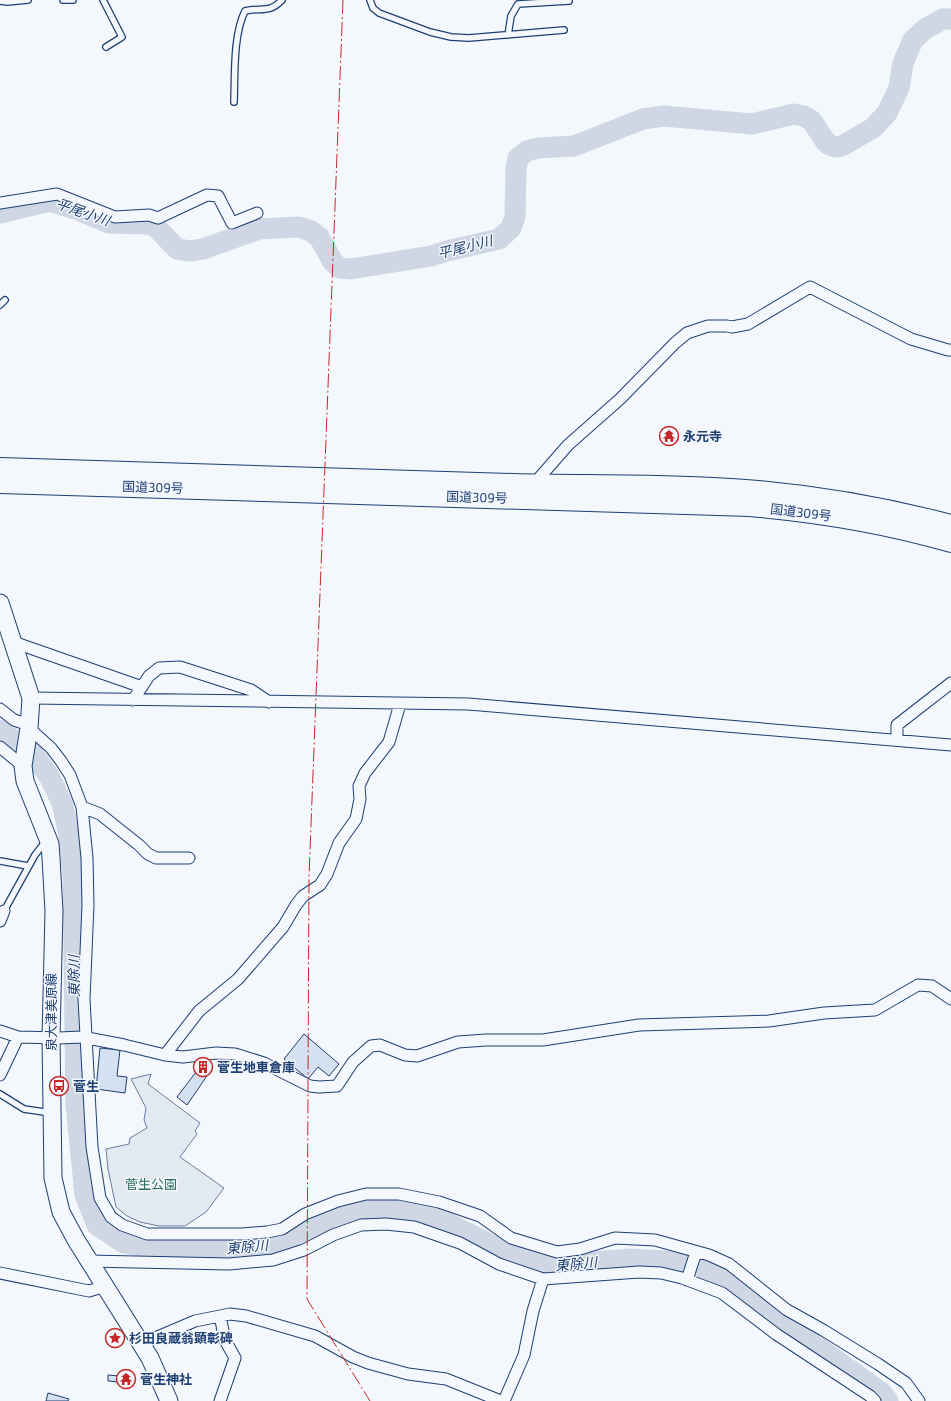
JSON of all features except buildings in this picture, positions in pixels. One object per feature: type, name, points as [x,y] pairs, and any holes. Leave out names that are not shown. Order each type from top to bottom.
[{"type":"highway","name":"国道309号","points":[[0,468],[533,492],[750,506],[859,520],[951,542]]},
{"type":"highway","name":"国道309号","points":[[0,483],[533,492],[714,488],[757,491],[847,502],[899,512],[951,525]]},
{"type":"main road","name":"泉大津美原線","points":[[0,603],[31,698],[29,729],[23,763],[25,781],[48,840],[51,858],[54,911],[52,956],[55,1038],[52,1113],[52,1178],[61,1212],[76,1240],[150,1358],[169,1401]]},
{"type":"street","points":[[0,203],[57,194],[115,217],[149,215],[158,218],[207,195],[218,196],[232,223],[257,213]]},
{"type":"street","points":[[533,492],[568,445],[620,400],[675,343],[687,333],[708,326],[726,326],[732,328],[748,324],[810,287],[911,339],[951,350]]},
{"type":"street","points":[[13,642],[142,687]]},
{"type":"street","points":[[133,700],[149,676],[159,668],[180,667],[251,690],[269,702]]},
{"type":"street","points":[[898,740],[897,725],[951,683]]},
{"type":"street","points":[[31,698],[468,704],[951,745]]},
{"type":"street","points":[[165,1055],[199,1011],[238,979],[283,927],[303,896],[320,885],[339,843],[356,819],[360,799],[359,786],[365,773],[389,742],[400,704]]},
{"type":"street","points":[[0,709],[29,729],[51,748],[62,760],[70,775],[82,807],[87,858],[88,913],[84,999],[84,1037],[92,1147],[100,1198],[111,1217],[128,1228],[147,1234],[242,1234],[282,1229],[305,1214],[338,1200],[366,1194],[399,1194],[439,1202],[480,1216],[511,1238],[557,1252],[580,1249],[615,1238],[655,1240],[709,1255],[728,1264],[787,1310],[823,1330],[906,1383],[919,1401]]},
{"type":"street","points":[[0,747],[23,763]]},
{"type":"street","points":[[82,807],[100,814],[148,854],[156,858],[189,858]]},
{"type":"street","points":[[0,1030],[18,1037],[84,1037],[124,1044],[165,1055],[183,1058],[216,1053],[235,1054],[264,1063],[310,1086],[325,1087],[337,1086],[353,1062],[371,1046],[380,1045],[405,1055],[417,1056],[458,1042],[486,1040],[543,1040],[639,1025],[769,1021],[824,1013],[875,1010],[918,985],[932,986],[951,1000]]},
{"type":"street","points":[[0,1075],[18,1037]]},
{"type":"street","points":[[89,1261],[229,1264],[273,1260],[304,1250],[333,1235],[361,1225],[386,1224],[414,1227],[460,1243],[499,1264],[543,1279],[639,1272],[661,1273],[687,1280],[722,1293],[776,1334],[870,1396],[875,1401]]},
{"type":"street","points":[[687,1280],[696,1252]]},
{"type":"street","points":[[0,1273],[88,1291],[106,1286]]},
{"type":"street","points":[[141,1344],[195,1321],[230,1314],[246,1316],[315,1336],[353,1357],[368,1363],[408,1374],[426,1375],[446,1379],[502,1401],[524,1355],[533,1311],[543,1279]]},
{"type":"street","points":[[220,1316],[224,1340],[235,1358],[220,1401]]},
{"type":"lane","points":[[0,2],[28,0]]},
{"type":"lane","points":[[63,0],[73,0]]},
{"type":"lane","points":[[103,0],[122,37],[106,47]]},
{"type":"lane","points":[[234,102],[237,39],[240,22],[245,11],[254,9],[269,10],[282,0]]},
{"type":"lane","points":[[370,0],[373,8],[379,13],[430,32],[451,37],[469,38],[564,30]]},
{"type":"lane","points":[[508,35],[511,16],[518,4],[569,1]]},
{"type":"lane","points":[[0,305],[5,300]]},
{"type":"lane","points":[[2,916],[28,866],[48,840]]},
{"type":"lane","points":[[0,861],[28,866]]},
{"type":"lane","points":[[0,1094],[24,1109],[52,1113]]},
{"type":"green space","name":"菅生公園","points":[[151,1074],[148,1084],[200,1123],[195,1131],[197,1134],[180,1157],[224,1188],[206,1212],[185,1226],[159,1226],[140,1222],[127,1216],[116,1207],[108,1169],[106,1149],[129,1144],[130,1138],[147,1128],[144,1120],[146,1108],[131,1079]]},
{"type":"waterway","name":"平尾小川","points":[[0,213],[50,201],[78,210],[109,223],[148,224],[156,227],[177,249],[190,251],[203,249],[259,229],[299,227],[311,231],[319,237],[333,262],[340,268],[351,269],[431,256],[499,239],[511,228],[515,217],[516,169],[518,158],[527,151],[538,148],[574,146],[643,119],[664,116],[752,124],[794,114],[804,116],[812,121],[828,144],[835,147],[842,146],[873,128],[887,113],[899,88],[903,63],[913,40],[925,29],[943,19],[951,19]]},
{"type":"waterway","name":"東除川","points":[[0,730],[33,754],[49,776],[62,803],[69,835],[73,876],[76,1105],[85,1195],[97,1225],[124,1243],[150,1248],[222,1249],[271,1246],[330,1219],[372,1208],[405,1209],[448,1223],[507,1253],[546,1266],[630,1259],[679,1262],[702,1269],[725,1280],[882,1393],[888,1401]]},
{"type":"power","points":[[343,0],[309,877],[307,1299],[370,1401]]},
{"type":"place","name":"永元寺","points":[[669,436]]},
{"type":"place","name":"菅生地車倉庫","points":[[203,1067]]},
{"type":"place","name":"菅生","points":[[59,1086]]},
{"type":"place","name":"杉田良蔵翁顕彰碑","points":[[115,1338]]},
{"type":"place","name":"菅生神社","points":[[126,1379]]}]
